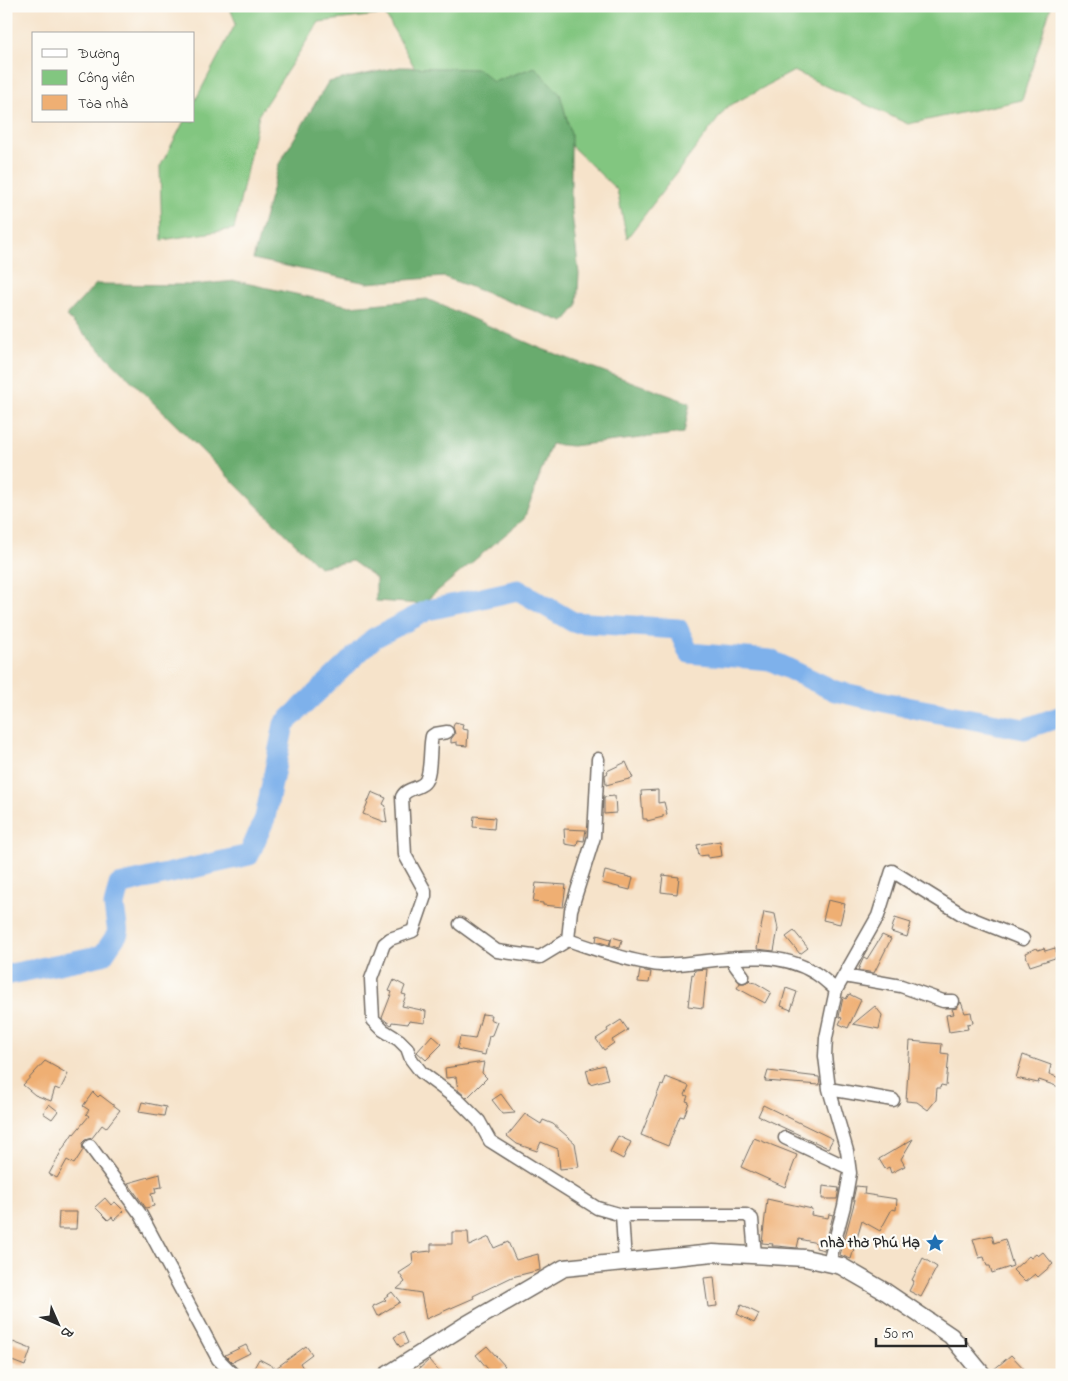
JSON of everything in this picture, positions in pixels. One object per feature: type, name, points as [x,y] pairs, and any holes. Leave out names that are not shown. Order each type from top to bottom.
[{"type":"street","points":[[447,732],[432,736],[428,776],[424,782],[404,793],[402,797],[405,855],[425,891],[425,896],[413,931],[390,939],[384,944],[371,979],[373,1020],[407,1048],[411,1059],[421,1072],[458,1100],[479,1121],[490,1141],[597,1208],[622,1215],[746,1215],[752,1219],[755,1255]]},
{"type":"street","points":[[568,940],[572,910],[594,837],[598,759]]},
{"type":"street","points":[[829,1263],[844,1206],[849,1168],[847,1151],[829,1089],[825,1056],[826,1038],[836,990],[878,916],[892,872],[963,915],[1023,939]]},
{"type":"street","points":[[460,924],[497,951],[540,957],[568,940]]},
{"type":"street","points":[[568,940],[620,958],[659,965],[760,957],[798,964],[816,973],[836,990]]},
{"type":"street","points":[[735,958],[735,965],[743,976]]},
{"type":"street","points":[[844,976],[900,986],[943,1000],[953,1000]]},
{"type":"street","points":[[829,1089],[893,1100]]},
{"type":"street","points":[[785,1138],[849,1168]]},
{"type":"street","points":[[90,1146],[140,1215],[218,1359],[234,1375]]},
{"type":"street","points":[[622,1215],[625,1262]]},
{"type":"street","points":[[387,1375],[464,1326],[564,1268],[713,1253],[805,1258],[841,1266],[886,1292],[951,1336],[983,1375]]},
{"type":"green space","points":[[229,6],[1051,6],[1022,100],[908,124],[794,71],[727,107],[627,238],[617,190],[534,110],[462,153],[385,14],[319,22],[259,114],[234,229],[162,240],[160,167],[183,122],[195,122],[195,101],[236,23]]},
{"type":"green space","points":[[400,67],[479,69],[493,82],[535,67],[560,94],[571,134],[571,205],[579,274],[577,306],[564,322],[444,277],[367,283],[253,259],[279,164],[328,82]]},
{"type":"green space","points":[[236,281],[350,306],[427,299],[542,349],[690,403],[684,433],[572,446],[551,444],[524,519],[422,604],[376,601],[376,578],[352,561],[319,567],[66,316],[96,284],[193,285]]},
{"type":"building","points":[[455,722],[463,724],[462,729],[468,730],[467,746],[457,745],[457,742],[451,743],[451,739],[455,734],[453,727]]},
{"type":"building","points":[[626,762],[633,778],[606,785],[605,775],[608,773],[607,771]]},
{"type":"building","points":[[658,790],[658,803],[664,802],[667,814],[663,815],[663,817],[647,821],[647,819],[643,819],[641,791]]},
{"type":"building","points":[[372,792],[386,798],[383,804],[386,806],[387,823],[363,814]]},
{"type":"building","points":[[615,796],[616,813],[604,814],[604,797]]},
{"type":"building","points":[[474,816],[495,818],[494,829],[473,827]]},
{"type":"building","points":[[564,829],[586,830],[584,841],[578,840],[577,846],[565,844]]},
{"type":"building","points":[[720,841],[722,856],[708,858],[708,855],[699,856],[697,845]]},
{"type":"building","points":[[605,871],[633,878],[630,890],[602,883]]},
{"type":"building","points":[[663,875],[679,877],[677,894],[661,892]]},
{"type":"building","points":[[536,883],[566,885],[563,907],[533,902]]},
{"type":"building","points":[[828,900],[845,904],[840,924],[823,920]]},
{"type":"building","points":[[764,912],[775,914],[778,929],[774,951],[757,949]]},
{"type":"building","points":[[895,918],[911,923],[907,937],[891,932]]},
{"type":"building","points":[[794,931],[808,948],[800,954],[786,937]]},
{"type":"building","points":[[597,935],[611,939],[609,945],[596,941]]},
{"type":"building","points":[[882,935],[891,939],[874,973],[858,970],[864,957],[867,959]]},
{"type":"building","points":[[612,937],[622,940],[620,948],[610,945]]},
{"type":"building","points":[[1037,948],[1038,950],[1044,948],[1045,951],[1055,948],[1058,957],[1030,966],[1025,953]]},
{"type":"building","points":[[707,969],[703,1008],[688,1006],[692,974],[694,975],[695,970]]},
{"type":"building","points":[[640,970],[651,972],[649,983],[638,982]]},
{"type":"building","points":[[750,979],[751,982],[771,992],[765,1003],[737,988],[740,983],[747,983]]},
{"type":"building","points":[[394,980],[405,986],[402,994],[406,995],[402,1006],[426,1011],[425,1023],[409,1021],[408,1024],[392,1022],[391,1025],[382,1018],[392,992],[389,991]]},
{"type":"building","points":[[786,988],[797,992],[791,1010],[781,1006]]},
{"type":"building","points":[[849,994],[861,1000],[848,1028],[839,1024],[842,1018],[839,1017],[843,997],[846,999]]},
{"type":"building","points":[[961,1002],[965,1013],[971,1012],[973,1023],[967,1024],[968,1029],[949,1032],[946,1015],[954,1014],[952,1009],[957,1008]]},
{"type":"building","points":[[875,1006],[882,1015],[879,1029],[853,1024]]},
{"type":"building","points":[[482,1014],[491,1015],[490,1019],[497,1022],[492,1035],[489,1036],[485,1055],[457,1049],[460,1037],[475,1039]]},
{"type":"building","points":[[621,1020],[628,1030],[612,1040],[614,1043],[604,1050],[596,1039]]},
{"type":"building","points":[[432,1035],[442,1044],[426,1060],[417,1052]]},
{"type":"building","points":[[910,1041],[942,1044],[941,1053],[949,1054],[946,1086],[941,1085],[940,1088],[937,1088],[936,1100],[928,1110],[917,1102],[906,1101]]},
{"type":"building","points":[[1023,1055],[1051,1065],[1049,1074],[1062,1079],[1062,1088],[1039,1080],[1038,1083],[1016,1078]]},
{"type":"building","points":[[45,1061],[68,1074],[60,1090],[55,1088],[51,1101],[35,1095],[23,1085]]},
{"type":"building","points":[[484,1062],[482,1073],[487,1078],[467,1098],[458,1090],[456,1077],[446,1078],[445,1068]]},
{"type":"building","points":[[604,1065],[608,1079],[590,1084],[586,1070]]},
{"type":"building","points":[[768,1071],[819,1077],[820,1085],[765,1081]]},
{"type":"building","points":[[666,1077],[689,1086],[685,1095],[688,1096],[686,1101],[689,1102],[684,1117],[680,1116],[668,1146],[641,1135]]},
{"type":"building","points":[[93,1092],[120,1110],[106,1128],[102,1125],[92,1138],[82,1143],[83,1150],[74,1164],[67,1160],[57,1178],[49,1174],[73,1133],[89,1116],[86,1114],[89,1110],[83,1106]]},
{"type":"building","points":[[501,1094],[515,1113],[503,1114],[492,1100]]},
{"type":"building","points":[[142,1102],[166,1107],[164,1116],[139,1112]]},
{"type":"building","points":[[49,1104],[58,1111],[52,1119],[43,1113]]},
{"type":"building","points":[[763,1105],[833,1139],[828,1148],[758,1116]]},
{"type":"building","points":[[525,1114],[541,1124],[543,1120],[553,1124],[575,1143],[579,1167],[560,1169],[558,1149],[541,1142],[537,1151],[517,1144],[507,1136]]},
{"type":"building","points":[[618,1136],[631,1142],[623,1159],[610,1152]]},
{"type":"building","points":[[754,1138],[797,1155],[785,1187],[741,1167]]},
{"type":"building","points":[[913,1139],[901,1159],[905,1166],[891,1173],[889,1167],[885,1169],[879,1159]]},
{"type":"building","points":[[160,1174],[162,1187],[155,1188],[156,1193],[151,1194],[154,1206],[146,1208],[128,1183]]},
{"type":"building","points":[[823,1186],[839,1188],[837,1199],[822,1199]]},
{"type":"building","points":[[856,1186],[865,1187],[864,1194],[897,1199],[896,1210],[892,1209],[880,1231],[862,1221],[851,1259],[840,1255],[855,1200],[853,1200]]},
{"type":"building","points":[[105,1198],[111,1205],[115,1202],[124,1211],[114,1220],[112,1217],[108,1220],[95,1207]]},
{"type":"building","points":[[767,1199],[812,1209],[811,1215],[828,1218],[829,1214],[833,1215],[824,1250],[816,1248],[817,1243],[799,1239],[797,1248],[772,1246],[773,1244],[762,1243]]},
{"type":"building","points":[[59,1212],[77,1212],[76,1229],[58,1229]]},
{"type":"building","points":[[452,1232],[468,1232],[469,1246],[489,1237],[494,1248],[508,1242],[516,1260],[538,1254],[540,1270],[512,1277],[473,1296],[474,1298],[426,1319],[421,1293],[397,1289],[405,1282],[399,1273],[413,1264],[412,1253],[431,1251],[431,1244],[452,1244]]},
{"type":"building","points":[[992,1235],[994,1243],[1005,1239],[1013,1266],[992,1273],[984,1257],[979,1258],[973,1239]]},
{"type":"building","points":[[1043,1252],[1053,1264],[1038,1277],[1035,1274],[1025,1282],[1013,1270],[1029,1256],[1031,1258],[1036,1254],[1038,1256]]},
{"type":"building","points":[[923,1258],[937,1267],[921,1297],[909,1291],[914,1281],[912,1280]]},
{"type":"building","points":[[714,1277],[717,1306],[708,1307],[704,1278]]},
{"type":"building","points":[[392,1292],[400,1302],[378,1316],[373,1306],[386,1300],[384,1298]]},
{"type":"building","points":[[741,1305],[759,1314],[754,1323],[737,1314]]},
{"type":"building","points":[[403,1332],[408,1343],[400,1347],[394,1337]]},
{"type":"building","points":[[13,1342],[31,1349],[25,1366],[7,1359]]},
{"type":"building","points":[[246,1345],[250,1353],[232,1362],[225,1355]]},
{"type":"building","points":[[306,1346],[312,1354],[300,1363],[307,1375],[250,1375],[259,1359],[276,1368]]},
{"type":"building","points":[[487,1346],[505,1366],[495,1375],[476,1355]]},
{"type":"building","points":[[1011,1355],[1030,1375],[993,1375],[992,1371]]},
{"type":"building","points":[[429,1360],[442,1375],[425,1375],[419,1369]]},
{"type":"waterway","points":[[6,975],[103,955],[118,933],[114,906],[119,885],[249,855],[265,818],[284,724],[374,638],[428,610],[518,590],[573,622],[678,629],[689,653],[770,660],[835,691],[1024,729],[1062,716]]},
{"type":"place","name":"nhà thờ Phú Hạ","points":[[935,1243]]}]
